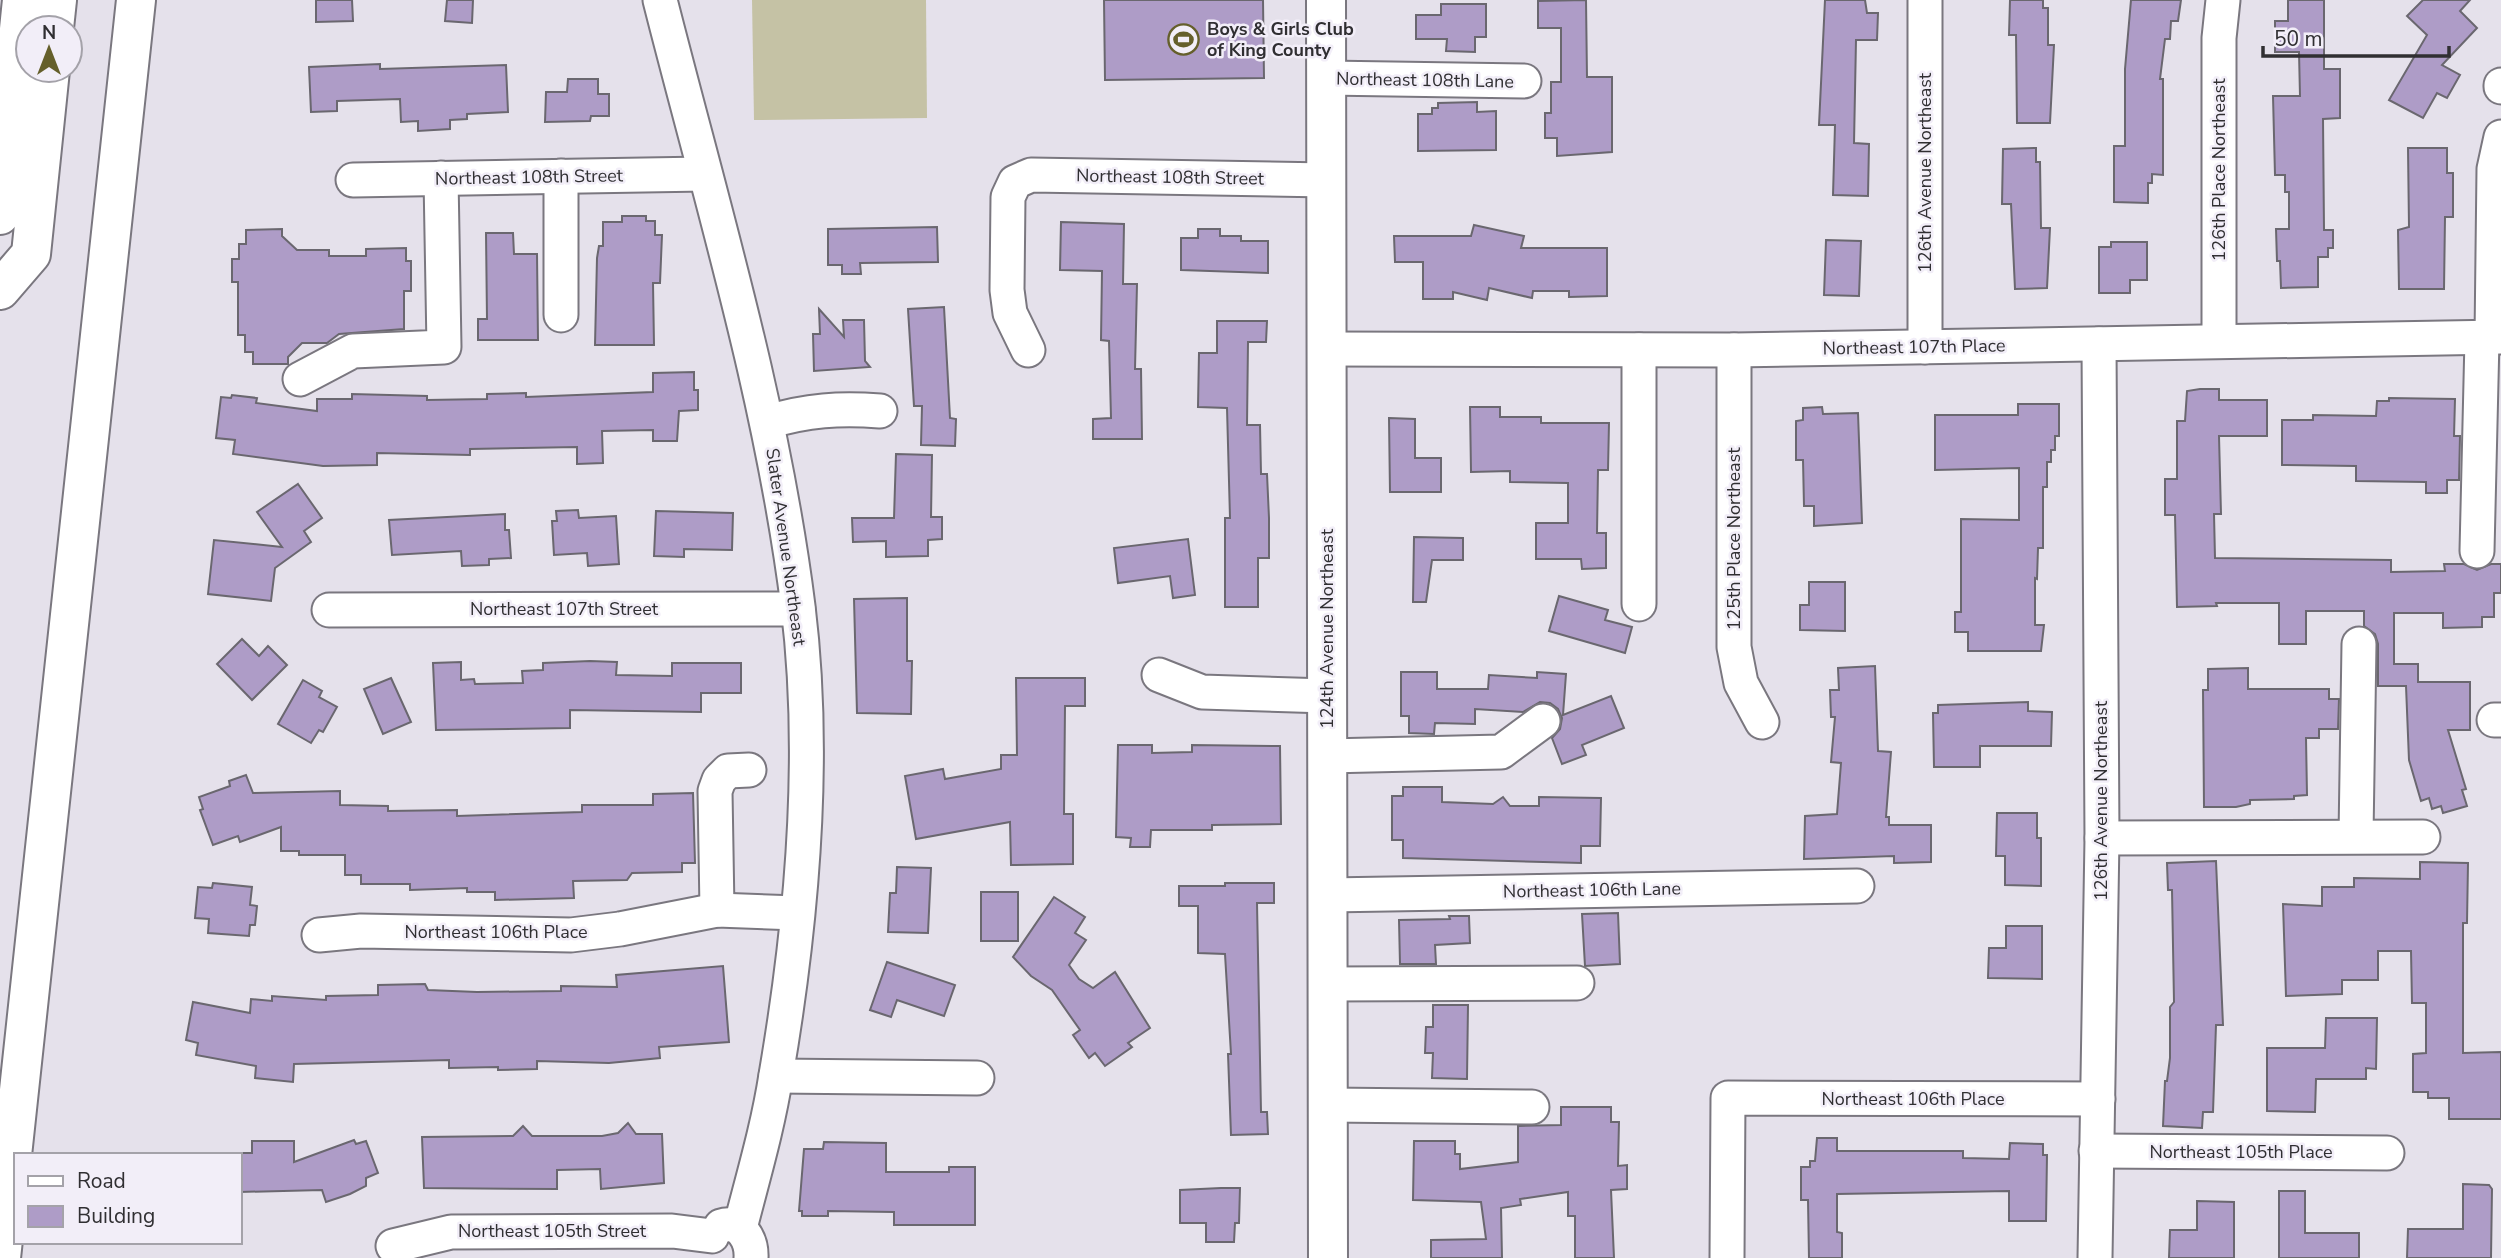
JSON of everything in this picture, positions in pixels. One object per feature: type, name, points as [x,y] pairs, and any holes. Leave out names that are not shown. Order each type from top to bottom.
[{"type":"main road","points":[[0,215],[22,0]]},
{"type":"main road","points":[[1,1258],[136,0]]},
{"type":"main road","name":"124th Avenue Northeast","points":[[1326,0],[1328,1258]]},
{"type":"main road","points":[[0,290],[31,254],[49,84]]},
{"type":"street","name":"Slater Avenue Northeast","points":[[660,0],[768,422],[799,609],[805,722],[803,839],[797,913],[776,1076],[760,1156],[722,1241]]},
{"type":"street","name":"126th Avenue Northeast","points":[[1924,0],[1925,347]]},
{"type":"street","name":"126th Place Northeast","points":[[2219,341],[2219,38],[2223,0]]},
{"type":"street","name":"Northeast 108th Lane","points":[[1326,78],[1524,82]]},
{"type":"street","points":[[2477,551],[2492,338],[2494,169],[2501,137]]},
{"type":"street","name":"Northeast 108th Street","points":[[353,180],[705,174]]},
{"type":"street","name":"Northeast 108th Street","points":[[1028,350],[1010,313],[1007,290],[1008,197],[1015,182],[1031,175],[1327,180]]},
{"type":"street","points":[[561,176],[561,316]]},
{"type":"street","points":[[300,379],[353,351],[444,347],[440,178]]},
{"type":"street","name":"Northeast 107th Place","points":[[1326,349],[1734,350],[2492,338]]},
{"type":"street","name":"126th Avenue Northeast","points":[[2095,1258],[2102,838],[2099,344]]},
{"type":"street","points":[[1639,350],[1639,604]]},
{"type":"street","name":"125th Place Northeast","points":[[1734,350],[1734,647],[1741,683],[1762,722]]},
{"type":"street","points":[[768,422],[807,410],[838,408],[880,411]]},
{"type":"street","name":"Northeast 107th Street","points":[[329,610],[799,609]]},
{"type":"street","points":[[2356,836],[2359,644]]},
{"type":"street","points":[[1159,675],[1202,692],[1327,696]]},
{"type":"street","points":[[1327,756],[1501,752],[1543,721]]},
{"type":"street","points":[[717,910],[715,791],[719,780],[728,771],[749,770]]},
{"type":"street","points":[[2102,838],[2423,836]]},
{"type":"street","name":"Northeast 106th Lane","points":[[1328,895],[1857,886]]},
{"type":"street","name":"Northeast 106th Place","points":[[320,935],[361,931],[570,935],[717,910],[797,913]]},
{"type":"street","points":[[1328,984],[1577,983]]},
{"type":"street","points":[[776,1076],[977,1078]]},
{"type":"street","name":"Northeast 106th Place","points":[[1727,1258],[1728,1098],[2098,1099]]},
{"type":"street","points":[[1328,1105],[1532,1107]]},
{"type":"street","name":"Northeast 105th Place","points":[[2096,1151],[2386,1153]]},
{"type":"street","name":"Northeast 105th Street","points":[[393,1246],[451,1232],[672,1231],[722,1241]]},
{"type":"street","points":[[722,1241],[751,1248],[751,1258]]},
{"type":"shaded area","points":[[752,0],[926,0],[927,118],[754,120]]},
{"type":"building","points":[[316,0],[352,0],[353,21],[316,22]]},
{"type":"building","points":[[447,0],[473,0],[472,23],[445,21]]},
{"type":"building","name":"Boys & Girls Club of King County","points":[[1104,0],[1263,0],[1264,78],[1105,80]]},
{"type":"building","points":[[1586,0],[1587,77],[1612,77],[1612,152],[1557,156],[1557,138],[1545,138],[1545,113],[1551,113],[1551,82],[1561,82],[1561,28],[1538,28],[1538,1]]},
{"type":"building","points":[[1825,0],[1865,0],[1867,13],[1878,13],[1877,40],[1856,40],[1854,143],[1869,144],[1868,196],[1833,195],[1835,125],[1819,125]]},
{"type":"building","points":[[2010,0],[2043,0],[2043,8],[2048,8],[2048,45],[2054,45],[2050,123],[2017,123],[2016,35],[2009,35]]},
{"type":"building","points":[[2131,0],[2181,0],[2178,21],[2171,21],[2170,39],[2165,39],[2160,79],[2163,79],[2163,175],[2152,174],[2152,183],[2148,183],[2148,203],[2114,202],[2114,146],[2125,146],[2125,69]]},
{"type":"building","points":[[2288,0],[2324,0],[2324,69],[2340,69],[2340,118],[2323,119],[2324,230],[2333,230],[2333,248],[2328,248],[2328,257],[2318,257],[2318,287],[2281,288],[2280,261],[2277,261],[2276,229],[2289,229],[2289,192],[2285,192],[2285,175],[2275,175],[2273,96],[2300,96],[2299,52],[2275,52],[2275,21],[2288,21]]},
{"type":"building","points":[[2423,0],[2470,0],[2460,11],[2477,28],[2442,65],[2460,75],[2447,98],[2437,93],[2423,118],[2389,100],[2427,35],[2407,16]]},
{"type":"building","points":[[1441,4],[1486,4],[1486,37],[1475,37],[1475,52],[1446,51],[1447,39],[1416,39],[1416,15],[1441,15]]},
{"type":"building","points":[[380,64],[380,69],[506,65],[508,112],[467,114],[467,119],[450,120],[450,129],[418,131],[418,121],[401,122],[400,99],[337,101],[337,111],[311,112],[309,67]]},
{"type":"building","points":[[568,79],[598,79],[598,94],[609,94],[609,116],[591,116],[590,121],[545,122],[546,92],[567,92]]},
{"type":"building","points":[[1477,102],[1477,112],[1496,111],[1496,150],[1418,151],[1418,114],[1432,114],[1432,108],[1438,108],[1438,103]]},
{"type":"building","points":[[2036,148],[2036,162],[2040,162],[2041,228],[2050,228],[2047,288],[2015,289],[2011,204],[2002,204],[2003,149]]},
{"type":"building","points":[[2408,148],[2447,148],[2447,173],[2453,173],[2453,217],[2445,217],[2444,289],[2399,289],[2398,230],[2409,227]]},
{"type":"building","points":[[622,216],[646,216],[646,221],[655,221],[655,235],[662,235],[660,283],[653,283],[654,345],[595,345],[597,258],[599,246],[603,246],[603,222],[622,222]]},
{"type":"building","points":[[1061,222],[1124,224],[1123,284],[1137,284],[1135,369],[1141,369],[1142,439],[1093,439],[1093,419],[1111,418],[1109,341],[1101,340],[1102,271],[1060,270]]},
{"type":"building","points":[[1474,225],[1524,236],[1521,248],[1607,248],[1607,296],[1569,297],[1569,291],[1533,291],[1532,298],[1489,288],[1487,300],[1453,292],[1453,299],[1423,299],[1423,262],[1395,262],[1394,236],[1471,236]]},
{"type":"building","points":[[937,227],[938,262],[860,263],[861,274],[842,274],[842,265],[828,265],[828,229]]},
{"type":"building","points":[[282,229],[282,236],[297,250],[329,250],[329,256],[366,256],[366,249],[406,248],[406,261],[411,261],[411,291],[404,291],[404,329],[339,334],[327,343],[302,343],[288,357],[288,364],[253,364],[253,352],[245,352],[245,335],[238,335],[238,282],[232,282],[232,259],[239,259],[239,244],[246,244],[246,230]]},
{"type":"building","points":[[1198,229],[1220,229],[1220,236],[1241,236],[1241,241],[1268,241],[1268,273],[1181,270],[1181,238],[1198,238]]},
{"type":"building","points":[[486,233],[513,233],[514,254],[537,254],[538,340],[478,340],[478,319],[487,319]]},
{"type":"building","points":[[1826,240],[1861,241],[1859,296],[1824,295]]},
{"type":"building","points":[[2111,242],[2147,242],[2147,280],[2130,280],[2130,293],[2099,293],[2099,247],[2111,247]]},
{"type":"building","points":[[944,307],[950,418],[956,419],[955,446],[921,445],[922,406],[914,406],[908,309]]},
{"type":"building","points":[[819,309],[844,337],[843,320],[864,320],[865,361],[870,367],[814,371],[813,334],[820,334]]},
{"type":"building","points":[[1217,321],[1267,321],[1266,342],[1248,342],[1247,425],[1260,425],[1261,474],[1267,474],[1269,518],[1269,558],[1258,558],[1258,607],[1225,607],[1225,518],[1230,518],[1227,408],[1198,407],[1199,353],[1217,353]]},
{"type":"building","points":[[694,372],[698,410],[679,411],[677,441],[653,441],[653,430],[602,431],[603,463],[577,464],[577,447],[470,449],[470,455],[377,453],[377,465],[323,466],[233,454],[235,440],[216,438],[221,397],[231,398],[232,395],[257,398],[256,403],[317,411],[317,399],[352,399],[352,394],[427,396],[427,400],[487,399],[487,394],[526,393],[526,397],[653,392],[653,373]]},
{"type":"building","points":[[2219,389],[2219,400],[2267,400],[2267,436],[2219,436],[2221,514],[2214,514],[2215,558],[2391,560],[2391,572],[2445,571],[2444,564],[2464,564],[2477,570],[2491,564],[2501,564],[2501,593],[2494,593],[2494,617],[2482,617],[2482,627],[2443,628],[2443,613],[2394,613],[2394,664],[2418,664],[2418,682],[2470,682],[2470,730],[2448,730],[2466,789],[2462,790],[2467,806],[2443,813],[2441,806],[2432,809],[2429,798],[2421,801],[2409,760],[2406,686],[2378,686],[2378,644],[2375,634],[2364,626],[2364,611],[2306,611],[2306,644],[2279,644],[2279,603],[2216,603],[2217,606],[2177,607],[2175,515],[2165,515],[2165,479],[2177,479],[2177,421],[2185,421],[2187,391]]},
{"type":"building","points":[[2389,398],[2455,399],[2454,436],[2460,436],[2459,480],[2447,480],[2447,493],[2426,493],[2426,482],[2356,481],[2356,466],[2282,465],[2282,420],[2313,420],[2313,415],[2376,416],[2377,401],[2389,401]]},
{"type":"building","points":[[2018,404],[2059,404],[2059,436],[2055,436],[2055,450],[2051,450],[2051,462],[2047,462],[2047,487],[2043,487],[2043,548],[2038,548],[2037,579],[2035,578],[2035,625],[2044,625],[2041,651],[1968,651],[1968,632],[1955,632],[1955,612],[1961,612],[1961,519],[2019,520],[2019,468],[1935,470],[1935,415],[2018,415]]},
{"type":"building","points":[[1470,407],[1500,407],[1500,417],[1541,417],[1541,423],[1609,423],[1608,470],[1598,470],[1597,533],[1606,533],[1606,568],[1582,569],[1581,559],[1536,559],[1536,523],[1568,523],[1568,483],[1510,482],[1510,471],[1471,472]]},
{"type":"building","points":[[1822,407],[1823,414],[1858,413],[1862,523],[1814,526],[1814,506],[1804,506],[1803,460],[1796,460],[1796,421],[1803,420],[1803,408]]},
{"type":"building","points":[[1389,418],[1415,419],[1415,458],[1441,458],[1441,492],[1390,492]]},
{"type":"building","points":[[896,454],[932,455],[931,517],[942,517],[942,539],[928,540],[928,556],[886,557],[886,541],[853,542],[852,518],[894,518]]},
{"type":"building","points":[[298,484],[322,518],[304,531],[311,542],[275,568],[271,601],[208,594],[214,540],[282,547],[257,512]]},
{"type":"building","points":[[578,510],[579,518],[616,516],[619,564],[588,566],[587,553],[554,555],[552,521],[557,521],[556,511]]},
{"type":"building","points":[[656,511],[733,513],[732,550],[684,549],[684,557],[654,556]]},
{"type":"building","points":[[505,514],[505,530],[509,530],[511,558],[489,559],[489,565],[462,566],[461,551],[392,555],[389,520]]},
{"type":"building","points":[[1414,537],[1463,538],[1463,560],[1432,560],[1426,602],[1413,602]]},
{"type":"building","points":[[1188,539],[1195,595],[1173,598],[1170,576],[1118,583],[1114,548]]},
{"type":"building","points":[[1809,582],[1845,582],[1845,631],[1800,630],[1800,605],[1809,605]]},
{"type":"building","points":[[1559,596],[1608,610],[1605,620],[1632,627],[1625,653],[1549,631]]},
{"type":"building","points":[[907,598],[907,661],[912,661],[911,714],[857,713],[854,599]]},
{"type":"building","points":[[242,639],[259,656],[268,646],[287,665],[252,700],[217,664]]},
{"type":"building","points":[[461,662],[461,680],[474,679],[475,684],[523,683],[522,671],[543,670],[543,663],[617,662],[616,675],[672,676],[672,663],[741,663],[741,693],[701,693],[701,712],[570,710],[570,728],[436,730],[433,663]]},
{"type":"building","points":[[1875,666],[1878,751],[1891,752],[1886,817],[1889,817],[1889,825],[1931,825],[1931,862],[1894,863],[1894,856],[1804,859],[1805,816],[1837,814],[1841,763],[1831,762],[1835,717],[1831,717],[1830,690],[1839,690],[1838,668]]},
{"type":"building","points":[[2248,668],[2248,689],[2329,689],[2329,699],[2339,699],[2338,729],[2319,729],[2319,738],[2306,738],[2307,795],[2294,796],[2294,799],[2250,800],[2250,804],[2236,807],[2204,807],[2203,690],[2208,690],[2208,669]]},
{"type":"building","points":[[1401,672],[1437,672],[1437,689],[1488,689],[1489,675],[1537,678],[1537,672],[1566,674],[1563,715],[1611,696],[1624,728],[1582,745],[1586,755],[1562,764],[1552,738],[1560,729],[1562,718],[1558,709],[1550,703],[1540,702],[1523,712],[1475,709],[1475,724],[1435,723],[1434,734],[1409,733],[1409,716],[1401,716]]},
{"type":"building","points":[[391,678],[411,722],[383,734],[364,689]]},
{"type":"building","points":[[1016,678],[1085,678],[1085,706],[1065,706],[1064,814],[1073,814],[1073,864],[1011,865],[1010,822],[916,839],[905,776],[943,769],[945,779],[1001,769],[1001,755],[1017,755]]},
{"type":"building","points":[[303,680],[322,691],[319,697],[337,707],[323,732],[319,730],[311,743],[278,724]]},
{"type":"building","points":[[2028,702],[2028,711],[2052,712],[2051,746],[1980,746],[1980,767],[1934,767],[1933,713],[1938,713],[1938,705]]},
{"type":"building","points":[[1118,745],[1152,745],[1152,753],[1192,752],[1192,745],[1280,746],[1281,824],[1212,825],[1212,830],[1151,830],[1150,847],[1130,847],[1131,838],[1116,837]]},
{"type":"building","points":[[246,775],[253,793],[340,791],[340,805],[388,806],[388,811],[457,810],[457,816],[582,812],[582,805],[653,805],[653,794],[693,793],[695,863],[682,863],[682,872],[632,873],[627,880],[573,881],[574,898],[495,900],[495,892],[467,892],[467,888],[410,890],[410,884],[361,884],[361,875],[345,875],[345,855],[299,855],[299,851],[281,851],[281,827],[240,842],[238,836],[213,845],[200,810],[203,809],[199,797],[230,786],[229,781]]},
{"type":"building","points":[[1403,787],[1442,787],[1442,802],[1493,804],[1503,797],[1510,806],[1539,806],[1539,797],[1601,798],[1600,846],[1581,846],[1581,863],[1403,858],[1403,840],[1392,840],[1392,796],[1403,796]]},
{"type":"building","points":[[1997,813],[2037,813],[2037,838],[2041,838],[2041,886],[2005,885],[2005,856],[1996,856]]},
{"type":"building","points":[[2216,861],[2223,1025],[2216,1025],[2213,1112],[2203,1112],[2202,1128],[2163,1126],[2165,1081],[2170,1058],[2170,1007],[2174,1002],[2172,890],[2168,890],[2167,863]]},
{"type":"building","points":[[2420,862],[2468,863],[2467,923],[2463,923],[2463,1053],[2501,1052],[2501,1119],[2449,1119],[2449,1098],[2428,1098],[2428,1092],[2413,1092],[2413,1054],[2426,1053],[2426,1003],[2412,1003],[2411,951],[2378,951],[2378,980],[2342,980],[2342,994],[2286,996],[2283,904],[2322,906],[2322,887],[2354,887],[2354,878],[2420,879]]},
{"type":"building","points":[[897,867],[931,868],[928,933],[888,932],[890,893],[896,893]]},
{"type":"building","points":[[213,883],[252,887],[250,905],[257,906],[255,925],[250,925],[249,936],[208,933],[209,919],[195,918],[198,887],[212,888]]},
{"type":"building","points":[[1225,883],[1274,883],[1274,903],[1257,903],[1261,1112],[1267,1112],[1268,1134],[1231,1135],[1228,1054],[1231,1054],[1225,954],[1198,953],[1198,906],[1179,906],[1179,886],[1225,886]]},
{"type":"building","points":[[981,892],[1018,892],[1018,941],[981,941]]},
{"type":"building","points":[[1054,897],[1085,917],[1075,933],[1086,940],[1069,965],[1079,979],[1093,988],[1115,972],[1150,1028],[1128,1043],[1132,1047],[1105,1066],[1095,1053],[1089,1058],[1073,1035],[1080,1030],[1052,990],[1031,976],[1013,957]]},
{"type":"building","points":[[1618,913],[1620,964],[1585,966],[1582,914]]},
{"type":"building","points":[[1449,916],[1469,916],[1470,943],[1435,945],[1436,964],[1400,964],[1399,920],[1450,919]]},
{"type":"building","points":[[2006,926],[2042,926],[2042,979],[1988,978],[1989,948],[2006,948]]},
{"type":"building","points":[[887,962],[955,985],[944,1016],[897,1000],[891,1017],[870,1010]]},
{"type":"building","points":[[723,966],[729,1042],[659,1047],[660,1058],[609,1063],[537,1061],[537,1069],[498,1070],[498,1067],[449,1068],[449,1060],[294,1064],[293,1082],[255,1078],[256,1066],[196,1055],[198,1043],[186,1040],[193,1002],[250,1013],[251,999],[272,1001],[272,996],[326,1000],[326,996],[378,995],[378,985],[425,984],[428,990],[477,992],[561,991],[561,986],[617,987],[616,975]]},
{"type":"building","points":[[1433,1005],[1468,1005],[1467,1079],[1432,1078],[1433,1053],[1425,1053],[1426,1027],[1433,1027]]},
{"type":"building","points":[[2326,1018],[2377,1018],[2376,1069],[2366,1068],[2366,1079],[2316,1079],[2315,1112],[2267,1111],[2267,1048],[2325,1048]]},
{"type":"building","points":[[1561,1107],[1611,1107],[1611,1122],[1619,1122],[1618,1166],[1627,1165],[1627,1189],[1611,1190],[1614,1258],[1575,1258],[1575,1216],[1568,1216],[1568,1192],[1520,1199],[1521,1205],[1501,1208],[1502,1258],[1431,1258],[1431,1240],[1486,1239],[1481,1202],[1413,1200],[1414,1141],[1455,1141],[1455,1154],[1460,1154],[1460,1169],[1518,1162],[1518,1126],[1561,1125]]},
{"type":"building","points":[[628,1123],[636,1134],[662,1134],[664,1183],[601,1189],[600,1169],[557,1170],[557,1189],[424,1188],[422,1137],[513,1136],[523,1126],[532,1136],[602,1136],[618,1133]]},
{"type":"building","points":[[1817,1138],[1837,1138],[1837,1151],[1963,1151],[1963,1158],[2009,1159],[2010,1143],[2043,1144],[2043,1155],[2047,1155],[2046,1221],[2009,1221],[2009,1191],[1837,1194],[1837,1232],[1842,1233],[1842,1258],[1809,1258],[1808,1200],[1801,1200],[1801,1167],[1810,1167],[1810,1161],[1815,1161]]},
{"type":"building","points":[[354,1140],[356,1144],[366,1141],[378,1173],[366,1178],[366,1186],[326,1202],[322,1190],[242,1192],[242,1153],[252,1153],[252,1141],[294,1141],[294,1162]]},
{"type":"building","points":[[824,1142],[886,1143],[886,1172],[949,1172],[949,1167],[975,1167],[975,1225],[894,1225],[894,1212],[828,1211],[828,1216],[802,1216],[802,1211],[799,1211],[804,1149],[823,1149]]},
{"type":"building","points":[[2463,1184],[2489,1185],[2492,1189],[2491,1258],[2407,1258],[2408,1229],[2463,1229]]},
{"type":"building","points":[[1240,1188],[1239,1223],[1235,1223],[1234,1242],[1206,1242],[1206,1223],[1180,1223],[1180,1190]]},
{"type":"building","points":[[2279,1191],[2305,1191],[2305,1233],[2359,1233],[2359,1258],[2279,1258]]},
{"type":"building","points":[[2197,1201],[2234,1202],[2234,1258],[2169,1258],[2170,1230],[2197,1230]]},
{"type":"place","name":"Boys & Girls Club of King County","points":[[1184,39]]}]
